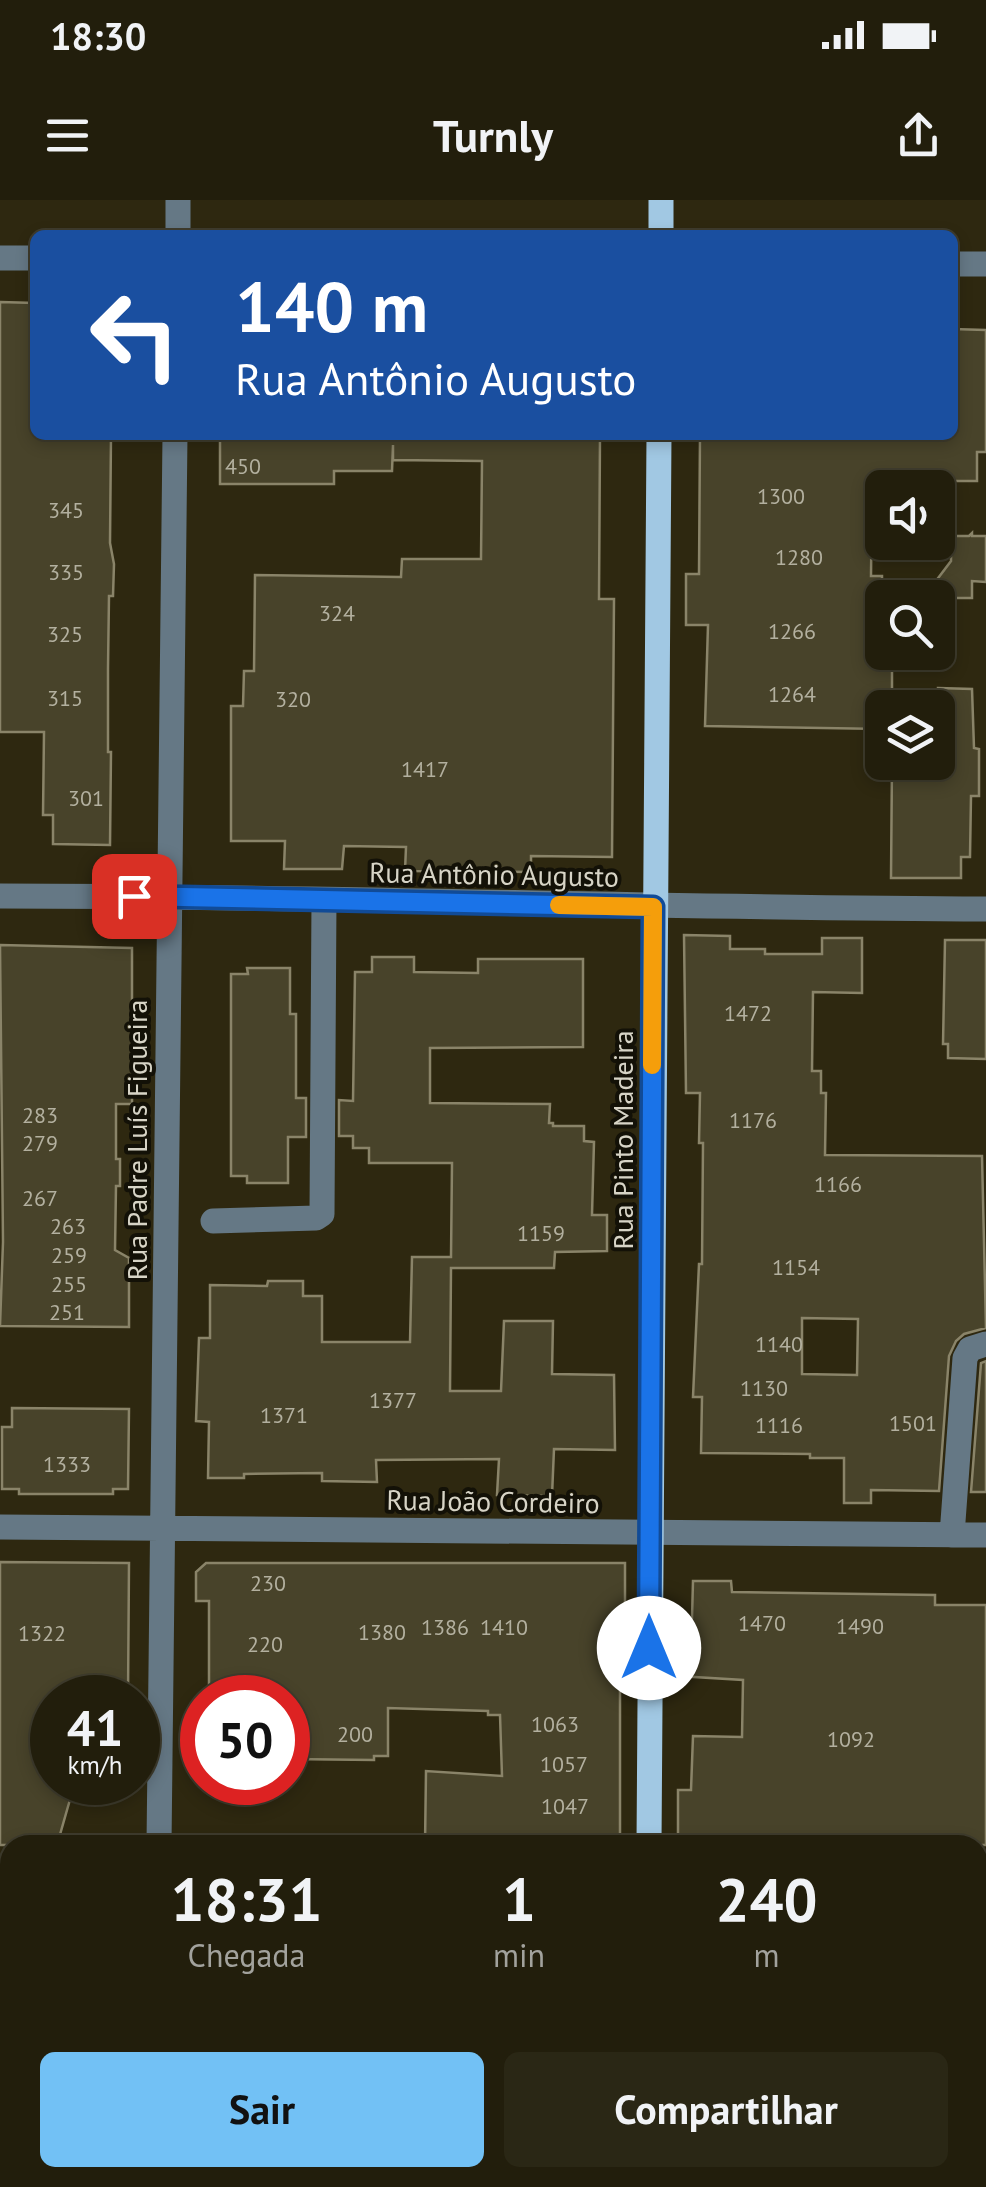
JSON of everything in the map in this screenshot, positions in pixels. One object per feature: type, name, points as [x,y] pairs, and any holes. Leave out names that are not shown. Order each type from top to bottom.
[{"type":"main road","points":[[661,200],[661,230]]},
{"type":"main road","name":"Rua Pinto Madeira","points":[[649,1835],[659,440]]},
{"type":"street","points":[[178,200],[178,230]]},
{"type":"street","points":[[0,258],[30,258]]},
{"type":"street","points":[[958,264],[986,264]]},
{"type":"street","name":"Rua Padre Luís Figueira","points":[[159,1835],[175,440]]},
{"type":"street","name":"Rua Antônio Augusto","points":[[0,896],[986,909]]},
{"type":"street","points":[[213,1221],[316,1218],[322,1214],[324,900]]},
{"type":"street","points":[[952,1535],[965,1358],[970,1349],[986,1344]]},
{"type":"street","name":"Rua João Cordeiro","points":[[0,1527],[986,1535]]},
{"type":"building","points":[[0,302],[30,303],[30,440],[111,440],[110,543],[114,564],[113,596],[109,596],[110,845],[53,844],[53,815],[43,815],[44,732],[0,732]]},
{"type":"building","points":[[958,329],[986,330],[986,452],[977,452],[977,481],[955,481],[955,470],[865,470],[865,560],[871,560],[871,576],[882,576],[882,580],[865,580],[865,670],[892,670],[892,690],[865,690],[865,729],[705,726],[708,625],[686,625],[686,574],[699,574],[700,440],[958,440]]},
{"type":"building","points":[[220,440],[600,440],[599,599],[614,599],[612,857],[531,856],[531,872],[405,871],[406,847],[344,846],[342,869],[284,869],[285,841],[231,841],[231,706],[243,706],[244,671],[254,671],[255,575],[401,577],[402,559],[481,559],[482,461],[393,460],[393,445],[392,471],[334,471],[334,484],[220,484]]},
{"type":"building","points":[[955,536],[986,536],[986,582],[972,581],[972,598],[955,598],[955,580],[937,580],[955,560]]},
{"type":"building","points":[[972,689],[974,748],[979,749],[979,796],[971,796],[970,857],[961,857],[961,878],[891,878],[892,780],[955,780],[955,690],[938,690]]},
{"type":"building","points":[[684,935],[730,936],[730,949],[765,949],[765,954],[822,954],[822,938],[862,938],[862,993],[813,992],[812,1071],[821,1071],[821,1093],[826,1093],[825,1155],[982,1156],[986,1328],[964,1334],[949,1356],[939,1491],[871,1490],[871,1503],[844,1503],[844,1458],[701,1453],[702,1397],[693,1397],[702,1264],[703,1143],[699,1143],[700,1093],[686,1093]],"holes":[[[802,1318],[858,1319],[857,1375],[802,1374]]]},
{"type":"building","points":[[945,940],[986,940],[986,1059],[948,1058],[948,1044],[943,1044]]},
{"type":"building","points":[[0,945],[132,948],[132,1104],[116,1104],[120,1186],[116,1186],[115,1250],[129,1258],[129,1327],[0,1326]]},
{"type":"building","points":[[372,957],[414,957],[414,972],[478,973],[478,959],[583,959],[583,1047],[430,1048],[430,1103],[550,1104],[549,1123],[584,1126],[584,1141],[594,1142],[592,1215],[607,1215],[607,1251],[555,1252],[554,1268],[451,1268],[450,1391],[501,1391],[504,1321],[553,1321],[552,1374],[614,1375],[615,1450],[554,1449],[552,1496],[497,1495],[499,1459],[376,1460],[377,1482],[322,1481],[322,1473],[208,1478],[209,1422],[196,1421],[199,1338],[210,1338],[210,1285],[267,1286],[268,1281],[303,1281],[303,1296],[322,1296],[322,1342],[410,1342],[412,1257],[451,1257],[452,1163],[369,1163],[369,1148],[353,1148],[353,1136],[339,1136],[339,1100],[353,1101],[355,972],[372,972]]},
{"type":"building","points":[[247,968],[290,968],[290,1014],[296,1014],[296,1098],[306,1098],[306,1137],[288,1137],[288,1183],[247,1183],[247,1176],[231,1176],[231,974],[248,974]]},
{"type":"building","points":[[986,1361],[986,1492],[971,1492],[981,1363]]},
{"type":"building","points":[[12,1408],[129,1409],[128,1489],[113,1489],[113,1494],[19,1494],[19,1489],[2,1489],[2,1427],[12,1427]]},
{"type":"building","points":[[0,1562],[129,1563],[128,1675],[30,1675],[30,1805],[68,1805],[60,1835],[0,1835]]},
{"type":"building","points":[[206,1563],[625,1563],[620,1835],[425,1835],[426,1771],[502,1776],[500,1715],[488,1715],[488,1711],[388,1708],[388,1756],[374,1756],[374,1760],[310,1759],[310,1675],[209,1675],[209,1601],[196,1601],[196,1572]]},
{"type":"building","points":[[693,1581],[731,1581],[732,1592],[935,1595],[935,1605],[986,1605],[986,1835],[678,1835],[678,1790],[691,1790],[693,1736],[742,1737],[743,1680],[678,1676],[679,1618],[692,1618]]},
{"type":"slow traffic","points":[[559,905],[653,907],[652,1065]]},
{"type":"route","points":[[134,896],[653,907],[649,1648]]}]
